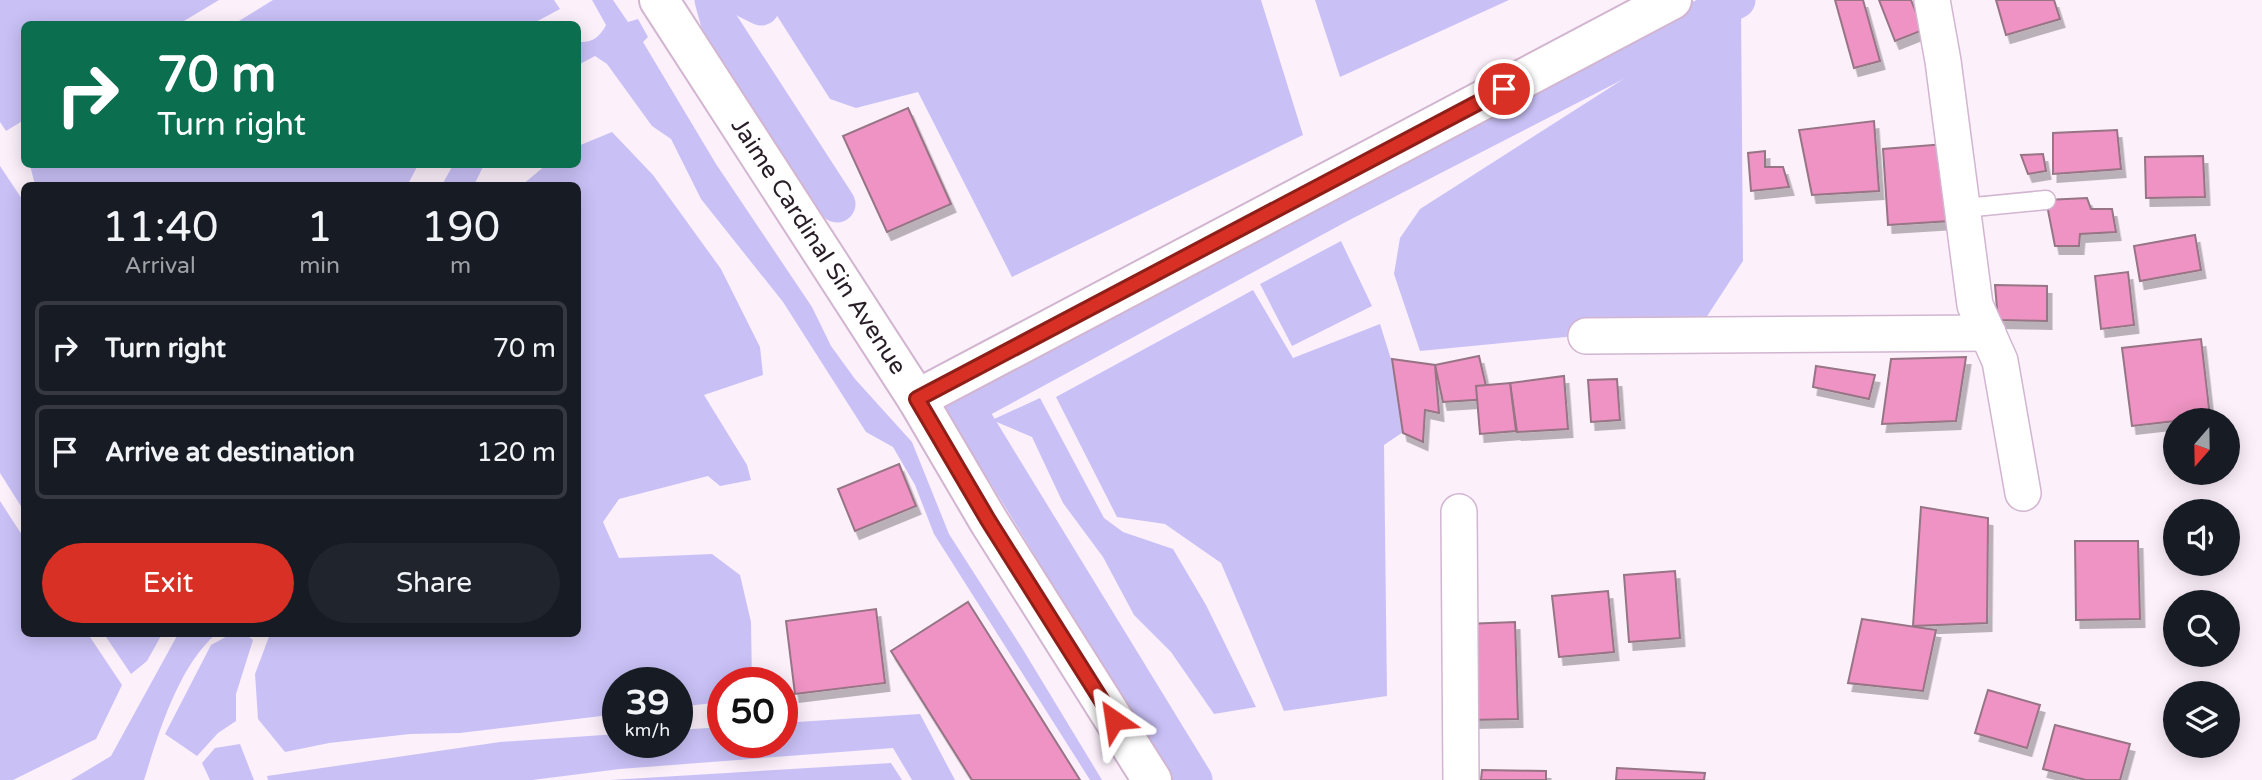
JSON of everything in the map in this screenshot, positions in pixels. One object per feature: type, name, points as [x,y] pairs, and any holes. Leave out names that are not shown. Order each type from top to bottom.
[{"type":"main road","name":"Jaime Cardinal Sin Avenue","points":[[659,0],[917,399],[988,520],[1152,780]]},
{"type":"main road","points":[[917,399],[1672,0]]},
{"type":"street","points":[[1932,0],[1964,208],[1975,305],[2000,361],[2023,493]]},
{"type":"street","points":[[1586,336],[1988,333]]},
{"type":"street","points":[[1459,512],[1461,780]]},
{"type":"lane","points":[[1964,208],[2046,200]]},
{"type":"shaded area","points":[[0,0],[219,0],[184,21],[21,21],[21,122],[6,131],[0,122]]},
{"type":"shaded area","points":[[273,0],[554,0],[560,9],[538,21],[239,21]]},
{"type":"shaded area","points":[[592,0],[613,0],[628,22],[638,19],[648,37],[643,42],[716,164],[812,307],[831,346],[855,379],[912,442],[949,534],[1102,780],[1090,780],[934,534],[915,485],[893,447],[866,432],[783,302],[701,199],[671,139],[652,126],[607,64],[595,56],[581,63],[581,42],[595,38],[606,25]]},
{"type":"shaded area","points":[[767,0],[1261,0],[1303,135],[1012,277],[918,92],[856,108],[830,99]]},
{"type":"shaded area","points":[[1315,0],[1509,0],[1340,77]]},
{"type":"shaded area","points":[[1741,4],[1743,261],[1702,324],[1420,351],[1394,274],[1400,238],[1420,209]]},
{"type":"shaded area","points":[[612,132],[653,175],[721,269],[760,347],[763,375],[704,395],[747,465],[751,480],[720,486],[708,476],[619,499],[603,522],[619,558],[712,554],[740,575],[751,622],[752,667],[707,667],[707,704],[693,705],[693,667],[602,667],[602,716],[460,733],[410,734],[329,743],[285,752],[258,719],[255,674],[269,637],[581,637],[581,182],[526,182],[542,168],[581,168],[581,145]]},
{"type":"shaded area","points":[[0,166],[21,198],[21,506],[0,473]]},
{"type":"shaded area","points":[[31,168],[416,168],[409,182],[34,182]]},
{"type":"shaded area","points":[[451,168],[482,168],[476,182],[444,182]]},
{"type":"shaded area","points":[[1341,241],[1372,306],[1292,346],[1260,284]]},
{"type":"shaded area","points":[[1253,290],[1293,358],[1380,324],[1412,426],[1384,445],[1387,696],[1284,711],[1221,563],[1165,524],[1117,517],[1056,397]]},
{"type":"shaded area","points":[[1040,398],[1104,518],[1123,532],[1173,549],[1206,605],[1256,707],[1214,714],[1171,652],[1134,615],[1103,557],[1063,503],[1032,437],[992,420]]},
{"type":"shaded area","points":[[0,501],[21,533],[21,637],[90,637],[122,685],[96,739],[13,780],[0,780]]},
{"type":"shaded area","points":[[106,637],[160,637],[147,661],[131,674]]},
{"type":"shaded area","points":[[176,637],[213,637],[180,682],[163,721],[144,780],[71,780],[111,756]]},
{"type":"shaded area","points":[[226,637],[249,637],[253,640],[236,694],[236,721],[218,733],[197,756],[165,734],[211,645]]},
{"type":"shaded area","points":[[920,714],[955,780],[912,780],[893,748],[798,755],[798,722]]},
{"type":"shaded area","points":[[707,728],[707,758],[763,758],[620,769],[532,780],[268,780],[267,776],[500,742],[602,735],[602,758],[693,758],[693,729]]},
{"type":"shaded area","points":[[240,744],[254,780],[210,780],[202,763],[215,748]]},
{"type":"shaded area","points":[[891,763],[902,780],[610,780]]},
{"type":"building","points":[[1835,0],[1863,0],[1880,61],[1854,68]]},
{"type":"building","points":[[1879,0],[1911,0],[1923,30],[1895,41]]},
{"type":"building","points":[[1996,0],[2054,0],[2060,19],[2006,35]]},
{"type":"building","points":[[908,108],[951,204],[887,232],[843,136]]},
{"type":"building","points":[[1874,121],[1879,191],[1812,195],[1799,130]]},
{"type":"building","points":[[2117,130],[2121,169],[2053,174],[2053,133]]},
{"type":"building","points":[[1945,144],[1950,221],[1888,225],[1883,149]]},
{"type":"building","points":[[1765,151],[1765,167],[1783,167],[1789,187],[1751,191],[1748,153]]},
{"type":"building","points":[[2043,154],[2046,171],[2028,174],[2021,155]]},
{"type":"building","points":[[2203,156],[2205,197],[2146,198],[2145,157]]},
{"type":"building","points":[[2087,198],[2091,209],[2112,209],[2116,232],[2080,234],[2079,246],[2055,246],[2046,200]]},
{"type":"building","points":[[2195,235],[2201,270],[2140,281],[2134,246]]},
{"type":"building","points":[[2128,272],[2134,325],[2101,329],[2095,276]]},
{"type":"building","points":[[1995,285],[2047,286],[2047,321],[1998,320]]},
{"type":"building","points":[[2201,339],[2209,408],[2163,408],[2163,422],[2132,426],[2122,348]]},
{"type":"building","points":[[1479,356],[1489,399],[1443,402],[1435,365]]},
{"type":"building","points":[[1966,357],[1956,421],[1882,424],[1891,359]]},
{"type":"building","points":[[1392,359],[1435,365],[1439,413],[1425,410],[1423,442],[1403,433]]},
{"type":"building","points":[[1816,366],[1875,375],[1869,399],[1813,387]]},
{"type":"building","points":[[1564,376],[1568,429],[1517,432],[1510,383]]},
{"type":"building","points":[[1617,379],[1620,420],[1591,422],[1588,380]]},
{"type":"building","points":[[1510,383],[1516,431],[1480,434],[1476,386]]},
{"type":"building","points":[[899,464],[916,506],[855,531],[838,489]]},
{"type":"building","points":[[1921,507],[1988,518],[1987,623],[1913,626]]},
{"type":"building","points":[[2075,541],[2138,541],[2140,619],[2076,620]]},
{"type":"building","points":[[1675,571],[1680,638],[1629,642],[1624,575]]},
{"type":"building","points":[[1608,591],[1614,652],[1559,657],[1552,596]]},
{"type":"building","points":[[968,602],[1080,780],[972,780],[891,651]]},
{"type":"building","points":[[876,609],[885,683],[798,694],[798,667],[792,667],[786,621]]},
{"type":"building","points":[[1862,619],[1936,630],[1923,691],[1848,683]]},
{"type":"building","points":[[1515,622],[1518,719],[1469,720],[1465,624]]},
{"type":"building","points":[[1988,690],[2040,705],[2027,748],[1975,733]]},
{"type":"building","points":[[2055,725],[2130,744],[2120,780],[2086,780],[2043,769]]},
{"type":"building","points":[[1617,768],[1705,773],[1704,780],[1616,780]]},
{"type":"building","points":[[1482,770],[1546,771],[1546,780],[1481,780]]},
{"type":"waterway","points":[[713,0],[719,22],[837,204]]},
{"type":"waterway","points":[[747,0],[761,7]]},
{"type":"waterway","points":[[958,421],[970,414],[975,402],[1342,203],[1737,0]]},
{"type":"waterway","points":[[970,414],[1194,780]]},
{"type":"route","points":[[1114,720],[988,520],[917,399],[1504,89]]}]
